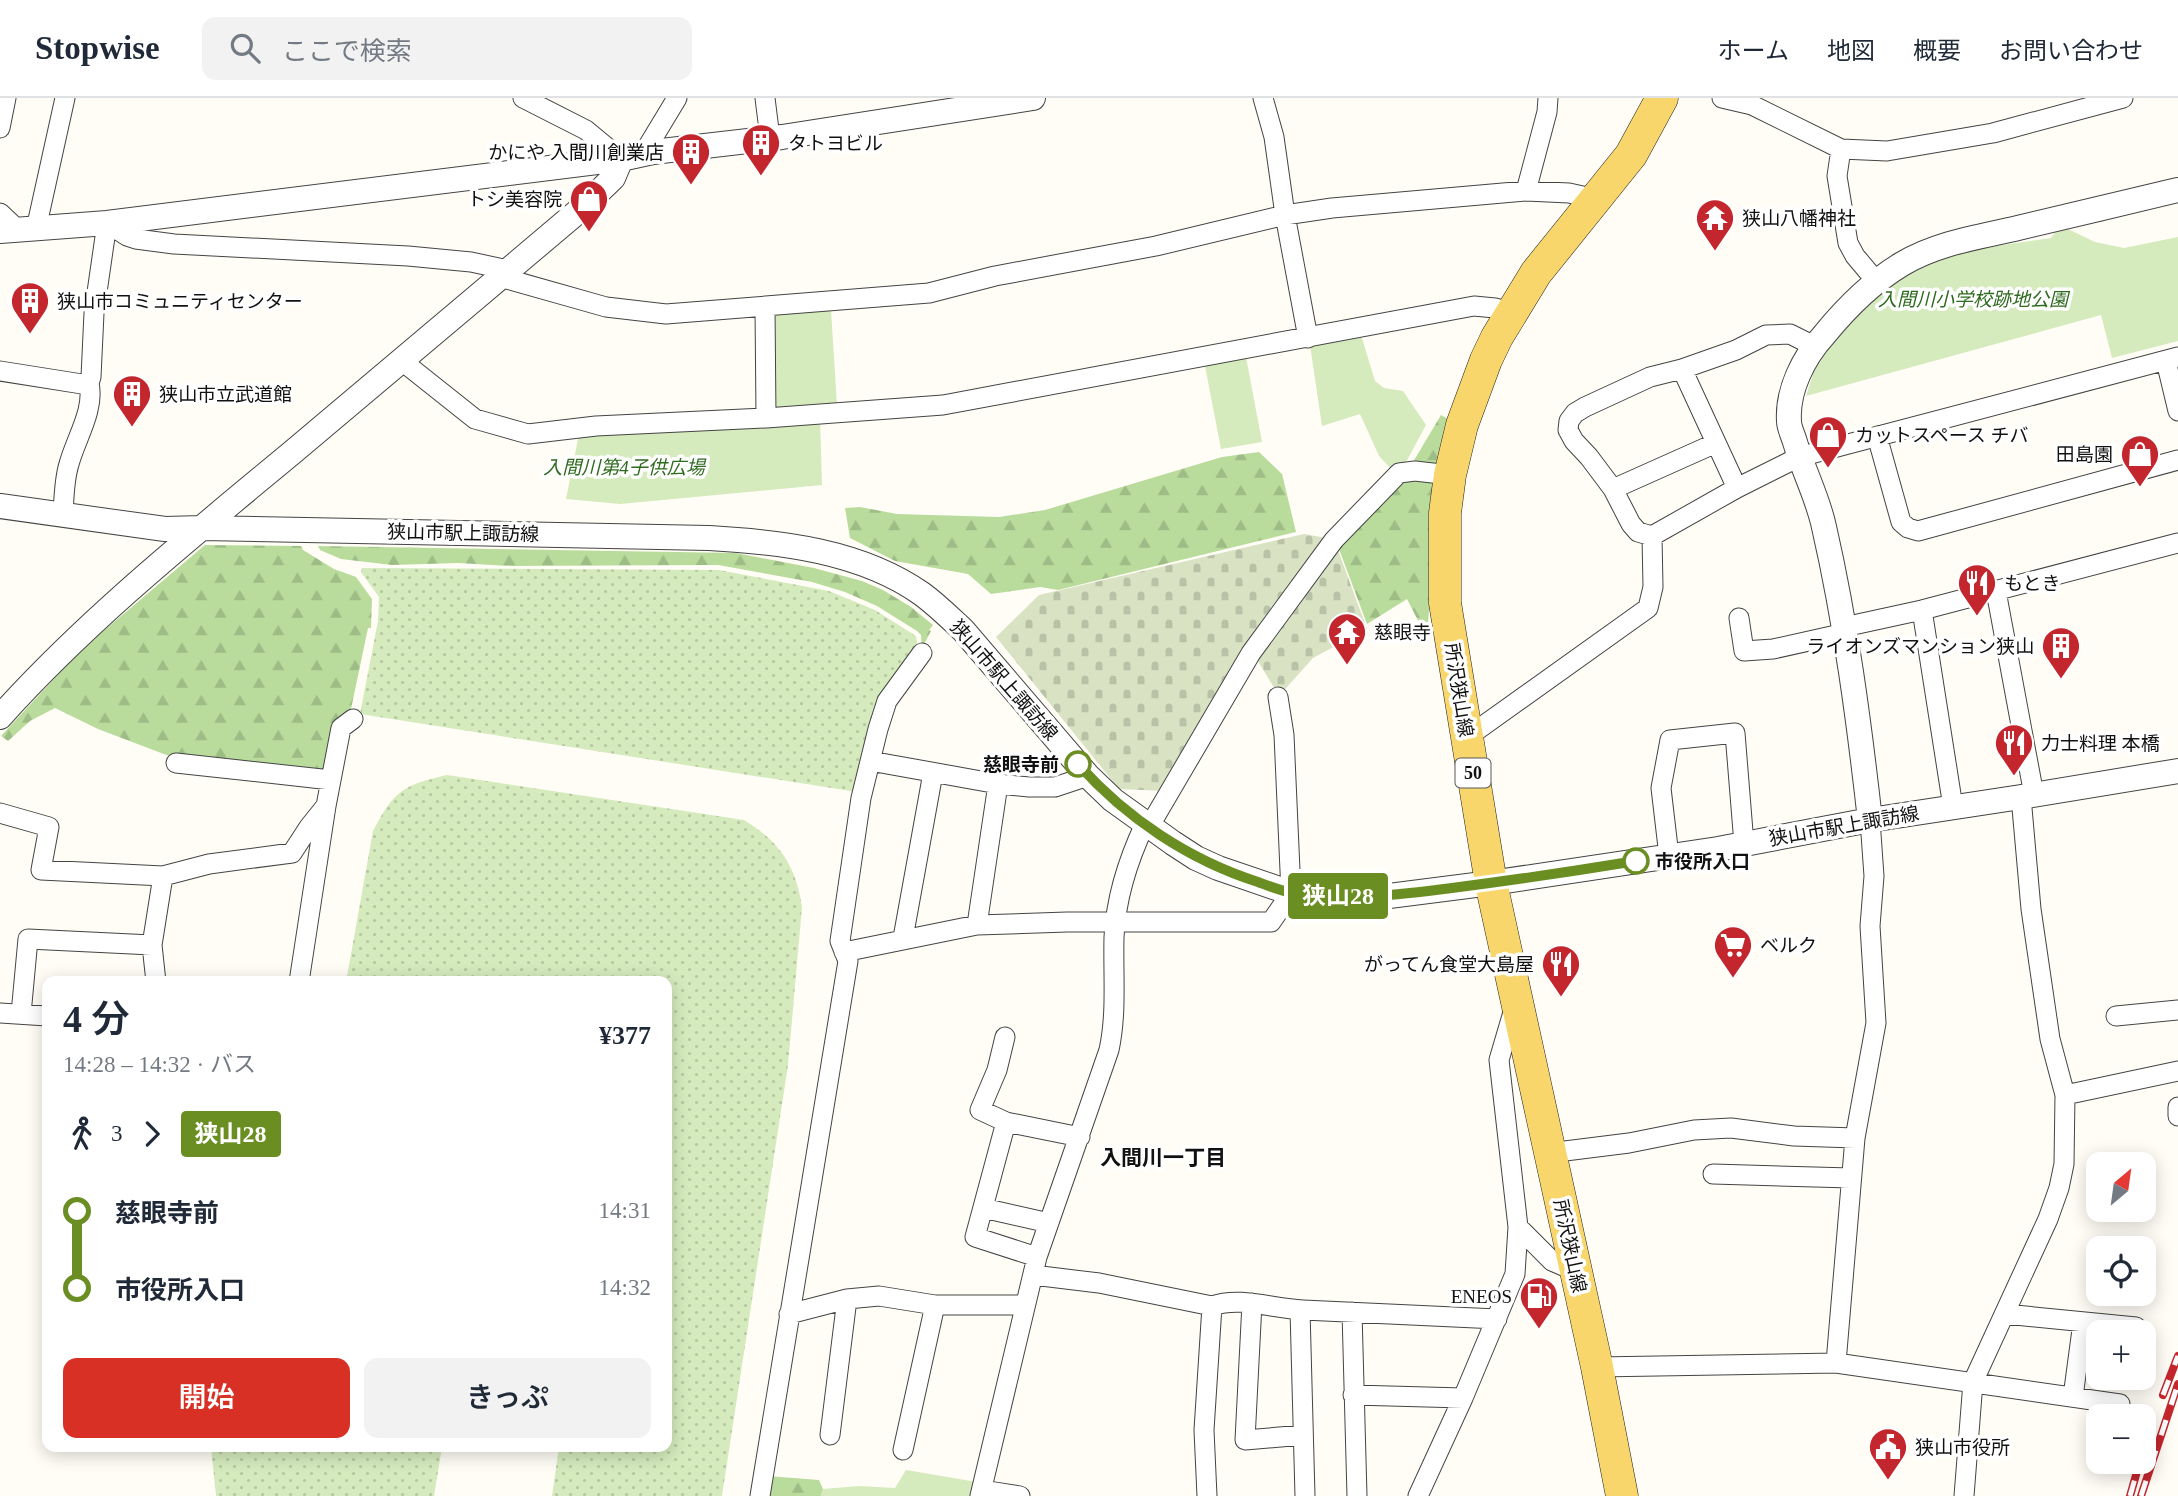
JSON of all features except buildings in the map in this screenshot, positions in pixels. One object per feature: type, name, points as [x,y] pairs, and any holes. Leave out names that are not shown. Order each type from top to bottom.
[{"type":"main road","name":"所沢狭山線","points":[[1622,1496],[1597,1367],[1491,883],[1445,603],[1445,513],[1450,475],[1462,425],[1486,359],[1536,273],[1631,155],[1662,98]]},
{"type":"street","points":[[0,128],[6,98]]},
{"type":"street","points":[[18,230],[65,98]]},
{"type":"street","points":[[523,98],[586,130],[632,158]]},
{"type":"street","points":[[0,717],[43,669],[83,632],[601,191],[632,158],[677,98]]},
{"type":"street","points":[[765,98],[770,138]]},
{"type":"street","points":[[0,213],[18,230],[107,223],[632,158],[653,152],[770,138],[936,106],[1033,98]]},
{"type":"street","points":[[1263,98],[1274,137],[1285,215],[1308,338]]},
{"type":"street","points":[[1526,191],[1548,98]]},
{"type":"street","points":[[1722,98],[1752,105],[1841,149],[1887,151],[1993,133],[2123,98]]},
{"type":"street","points":[[1841,149],[1837,176],[1848,243],[1876,281]]},
{"type":"street","points":[[1836,1363],[1855,1138],[1875,1023],[1870,926],[1874,876],[1870,820],[1844,630],[1824,522],[1799,457],[1789,422],[1793,389],[1814,346],[1876,281],[1903,264],[1941,247],[2178,190]]},
{"type":"street","points":[[107,223],[136,239],[174,244],[471,262],[606,307],[666,314],[929,293],[995,276],[1156,246],[1285,215],[1332,208],[1526,191],[1569,192],[1596,199]]},
{"type":"street","points":[[63,515],[68,465],[89,403],[94,313],[107,223]]},
{"type":"street","points":[[402,361],[475,419],[528,434],[596,426],[766,418],[943,405],[1474,306],[1511,312]]},
{"type":"street","points":[[765,307],[766,418]]},
{"type":"street","points":[[1814,346],[1790,334],[1766,335],[1736,350],[1650,377],[1585,407],[1575,412],[1569,421],[1568,430],[1613,489],[1631,524],[1638,532],[1652,536],[1799,457],[2172,359],[2178,411]]},
{"type":"street","points":[[1682,369],[1737,488]]},
{"type":"street","points":[[0,371],[89,383]]},
{"type":"street","points":[[1877,436],[1901,522],[1918,531],[2178,460]]},
{"type":"street","points":[[1613,489],[1716,443]]},
{"type":"street","points":[[1020,1496],[981,1493],[1035,1266],[1109,1050],[1113,1032],[1115,922],[1128,864],[1147,825],[1251,653],[1334,540],[1399,472],[1450,475]]},
{"type":"street","name":"狭山市駅上諏訪線","points":[[0,506],[165,529],[709,538],[755,540],[842,558],[874,568],[899,581],[922,594],[943,611],[963,630],[1088,776],[1147,825],[1196,858],[1291,893],[1378,896],[1491,883],[1744,844],[1870,820],[2178,771]]},
{"type":"street","points":[[1466,738],[1648,608],[1653,587],[1652,536]]},
{"type":"street","points":[[1739,618],[1744,651],[1773,649],[2178,543]]},
{"type":"street","points":[[1964,1496],[1973,1382],[2035,1251],[2059,1188],[2063,1164],[2064,1095],[2048,1026],[2031,909],[2028,796],[1996,591]]},
{"type":"street","points":[[1922,610],[1953,807]]},
{"type":"street","points":[[760,1496],[845,985],[848,961],[840,941],[861,797],[887,701],[922,653]]},
{"type":"street","points":[[844,952],[977,925],[1272,922],[1291,893],[1284,735],[1278,697]]},
{"type":"street","points":[[300,976],[341,728],[353,719]]},
{"type":"street","points":[[1669,856],[1661,788],[1670,740],[1735,733],[1744,844]]},
{"type":"street","points":[[870,761],[998,784],[1055,787],[1088,776]]},
{"type":"street","points":[[176,763],[331,780]]},
{"type":"street","points":[[903,938],[933,773]]},
{"type":"street","points":[[977,925],[998,784]]},
{"type":"street","points":[[0,813],[49,827],[41,870],[163,876],[209,864],[292,853],[326,806]]},
{"type":"street","points":[[155,976],[152,945],[163,876]]},
{"type":"street","points":[[21,1014],[28,939],[152,945]]},
{"type":"street","points":[[1418,1496],[1464,1398],[1515,1274],[1518,1227],[1499,1060],[1517,1001]]},
{"type":"street","points":[[2116,1016],[2178,1010]]},
{"type":"street","points":[[0,1013],[42,1016]]},
{"type":"street","points":[[1005,1037],[997,1070],[980,1110],[1006,1122],[1080,1137]]},
{"type":"street","points":[[2064,1095],[2178,1071]]},
{"type":"street","points":[[2178,1107],[2178,1116]]},
{"type":"street","points":[[1006,1122],[975,1237],[1035,1266],[1099,1283],[1212,1307],[1222,1303],[1252,1303],[1300,1310],[1497,1319]]},
{"type":"street","points":[[1549,1153],[1629,1143],[1694,1130],[1731,1128],[1794,1136],[1855,1138]]},
{"type":"street","points":[[1713,1174],[1851,1178]]},
{"type":"street","points":[[983,1208],[1049,1223]]},
{"type":"street","points":[[1518,1227],[1552,1261],[1575,1271]]},
{"type":"street","points":[[789,1314],[848,1299],[879,1296],[935,1306],[1024,1305]]},
{"type":"street","points":[[830,1435],[848,1299]]},
{"type":"street","points":[[1252,1303],[1245,1440],[1303,1435]]},
{"type":"street","points":[[902,1450],[935,1306]]},
{"type":"street","points":[[1207,1496],[1204,1430],[1212,1307]]},
{"type":"street","points":[[1300,1310],[1305,1496]]},
{"type":"street","points":[[1352,1312],[1357,1496]]},
{"type":"street","points":[[2005,1314],[2086,1322]]},
{"type":"street","points":[[2073,1397],[2083,1322]]},
{"type":"street","points":[[1597,1367],[1836,1363],[2120,1404]]},
{"type":"street","points":[[1353,1395],[1464,1398]]},
{"type":"green space","name":"入間川小学校跡地公園","points":[[2066,228],[2095,242],[2124,248],[2178,237],[2178,341],[2112,358],[2101,315],[1806,396],[1814,371],[1833,342],[1881,292],[1902,275],[1961,251],[2051,238],[2056,231]]},
{"type":"green space","points":[[831,310],[837,405],[779,411],[773,405],[771,319],[776,312]]},
{"type":"green space","points":[[1361,335],[1375,381],[1384,388],[1403,391],[1426,425],[1405,464],[1392,470],[1379,456],[1360,414],[1322,426],[1310,345]]},
{"type":"green space","points":[[1246,357],[1262,442],[1221,449],[1205,366]]},
{"type":"green space","points":[[1441,415],[1448,419],[1440,470],[1413,462]]},
{"type":"green space","name":"入間川第4子供広場","points":[[820,419],[822,485],[620,504],[566,499],[579,434]]},
{"type":"green space","points":[[1259,452],[1282,474],[1296,532],[1058,590],[1040,587],[991,594],[968,574],[895,561],[850,538],[845,508],[860,507],[897,514],[999,517],[1045,510],[1222,457]]},
{"type":"green space","points":[[1401,475],[1438,480],[1427,638],[1407,599],[1367,624],[1336,541]]},
{"type":"green space","points":[[1304,534],[1332,539],[1165,791],[1119,789],[996,637],[1039,595]]},
{"type":"green space","points":[[1335,542],[1367,629],[1313,658],[1279,696],[1253,653]]},
{"type":"green space","points":[[205,545],[301,546],[303,550],[334,569],[356,577],[372,599],[371,628],[368,628],[351,709],[323,774],[177,759],[98,729],[55,708],[30,721],[8,741],[1,736],[64,668],[101,633]]},
{"type":"green space","points":[[318,546],[736,553],[814,568],[862,581],[911,607],[933,625],[922,648],[921,635],[917,631],[877,606],[845,592],[812,582],[718,565],[392,565],[341,559],[320,550]]},
{"type":"green space","points":[[362,568],[719,570],[829,591],[875,610],[916,636],[918,648],[916,659],[857,792],[360,714],[378,621],[379,597],[361,572]]},
{"type":"green space","points":[[447,775],[744,820],[777,846],[791,867],[802,907],[788,1065],[722,1496],[552,1496],[558,1452],[672,1452],[672,976],[347,976],[373,831],[394,798],[420,782]]},
{"type":"green space","points":[[212,1452],[441,1452],[434,1496],[216,1496]]},
{"type":"green space","points":[[906,1470],[977,1482],[973,1496],[821,1496],[823,1489],[859,1486],[895,1488]]},
{"type":"green space","points":[[768,1476],[819,1480],[823,1489],[821,1496],[765,1496]]},
{"type":"railway","points":[[2163,1395],[2178,1356]]},
{"type":"railway","points":[[2141,1496],[2178,1384]]},
{"type":"railway","points":[[2130,1496],[2136,1474]]},
{"type":"bus line","name":"狭山28","points":[[1078,764],[1114,800],[1196,858],[1291,893],[1389,896],[1636,861]]},
{"type":"place","name":"タトヨビル","points":[[761,177]]},
{"type":"place","name":"かにや 入間川創業店","points":[[691,186]]},
{"type":"place","name":"トシ美容院","points":[[589,233]]},
{"type":"place","name":"狭山八幡神社","points":[[1715,252]]},
{"type":"place","name":"狭山市コミュニティセンター","points":[[30,335]]},
{"type":"place","name":"狭山市立武道館","points":[[132,428]]},
{"type":"place","name":"カットスペース チバ","points":[[1828,469]]},
{"type":"place","name":"田島園","points":[[2140,488]]},
{"type":"place","name":"もとき","points":[[1977,617]]},
{"type":"place","name":"慈眼寺","points":[[1347,666]]},
{"type":"place","name":"ライオンズマンション狭山","points":[[2061,680]]},
{"type":"place","name":"慈眼寺前","points":[[1078,764]]},
{"type":"place","name":"力士料理 本橋","points":[[2014,777]]},
{"type":"place","name":"市役所入口","points":[[1636,861]]},
{"type":"place","name":"ベルク","points":[[1733,979]]},
{"type":"place","name":"がってん食堂大島屋","points":[[1561,998]]},
{"type":"place","name":"ENEOS","points":[[1539,1330]]},
{"type":"place","name":"狭山市役所","points":[[1888,1481]]},
{"type":"district","name":"入間川一丁目","points":[[1163,1158]]}]
